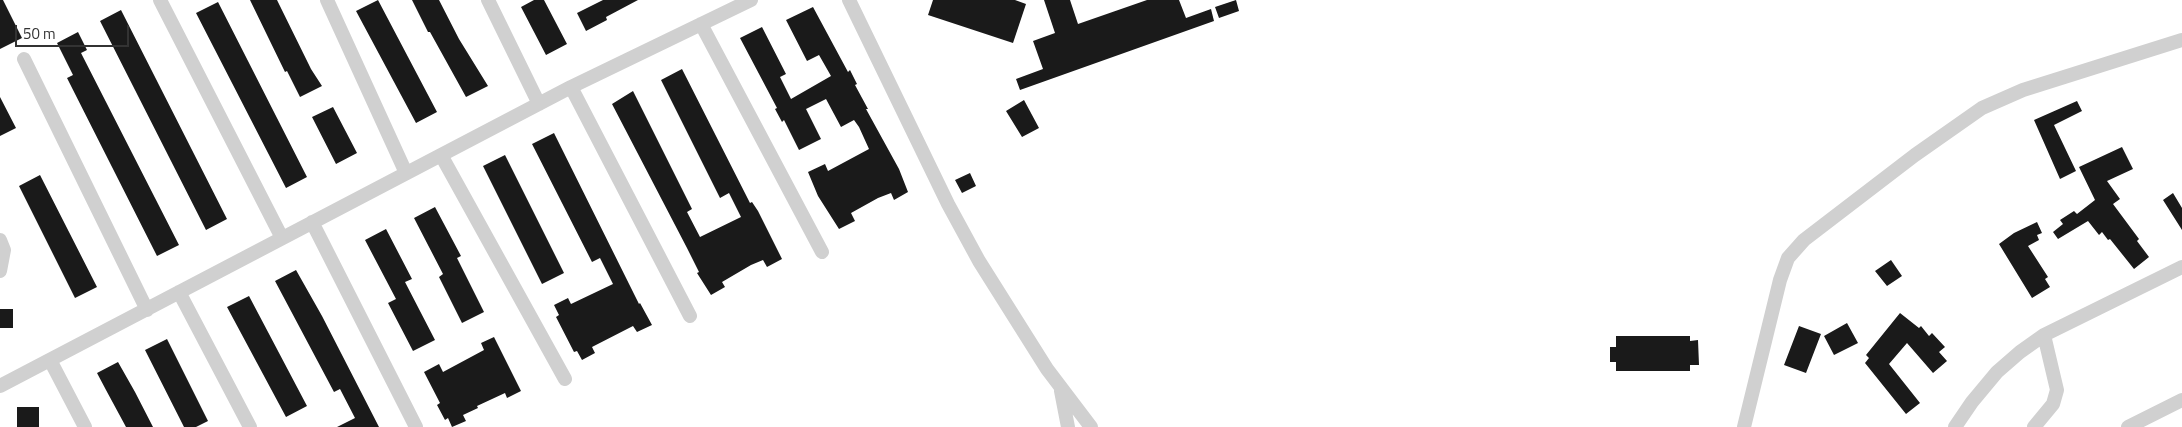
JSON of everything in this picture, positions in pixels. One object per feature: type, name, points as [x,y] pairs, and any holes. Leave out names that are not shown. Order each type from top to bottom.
[{"type":"street","points":[[160,0],[282,238]]},
{"type":"street","points":[[327,0],[406,173]]},
{"type":"street","points":[[488,0],[540,104]]},
{"type":"street","points":[[0,386],[571,87],[751,0]]},
{"type":"street","points":[[849,0],[952,212],[979,261],[1060,388],[1091,427]]},
{"type":"street","points":[[702,24],[822,252]]},
{"type":"street","points":[[1744,427],[1780,280],[1788,258],[1804,240],[1915,154],[1982,108],[2024,90],[2182,40]]},
{"type":"street","points":[[24,59],[147,310]]},
{"type":"street","points":[[571,87],[690,316]]},
{"type":"street","points":[[441,155],[565,380]]},
{"type":"street","points":[[312,222],[416,427]]},
{"type":"street","points":[[0,240],[4,250],[0,271]]},
{"type":"street","points":[[1955,427],[1972,402],[1998,372],[2020,352],[2044,335],[2182,267]]},
{"type":"street","points":[[179,292],[250,427]]},
{"type":"street","points":[[2034,427],[2053,404],[2058,390],[2044,335]]},
{"type":"street","points":[[50,360],[85,427]]},
{"type":"street","points":[[1060,388],[1068,427]]},
{"type":"street","points":[[2128,427],[2182,400]]},
{"type":"building","points":[[0,0],[3,0],[22,38],[0,49]]},
{"type":"building","points":[[250,0],[277,0],[311,69],[322,86],[300,97],[287,71],[285,72]]},
{"type":"building","points":[[378,0],[437,112],[416,123],[356,11]]},
{"type":"building","points":[[412,0],[439,0],[459,39],[488,86],[466,97],[430,32],[428,32]]},
{"type":"building","points":[[534,0],[544,0],[567,44],[546,55],[521,7]]},
{"type":"building","points":[[603,0],[638,0],[606,17],[607,20],[586,31],[577,13]]},
{"type":"building","points":[[933,0],[1015,0],[1026,4],[1013,43],[928,15]]},
{"type":"building","points":[[1044,0],[1070,0],[1078,24],[1147,0],[1179,0],[1186,18],[1211,9],[1214,21],[1020,90],[1016,79],[1043,69],[1033,41],[1055,33]]},
{"type":"building","points":[[1236,0],[1239,11],[1219,18],[1215,7]]},
{"type":"building","points":[[218,2],[307,177],[286,188],[196,13]]},
{"type":"building","points":[[813,7],[848,72],[850,70],[857,84],[855,85],[868,109],[866,109],[899,169],[908,192],[894,200],[891,193],[878,198],[851,213],[855,221],[839,229],[818,196],[808,172],[825,164],[828,171],[869,149],[859,127],[854,120],[841,127],[826,99],[806,109],[821,139],[799,150],[784,120],[782,122],[775,109],[777,108],[740,38],[762,27],[786,74],[780,77],[791,99],[831,76],[819,55],[807,61],[786,20]]},
{"type":"building","points":[[121,10],[227,219],[206,230],[100,21]]},
{"type":"building","points":[[78,32],[87,50],[81,53],[179,245],[157,256],[67,78],[73,75],[57,43]]},
{"type":"building","points":[[682,69],[750,203],[752,202],[758,211],[782,259],[767,267],[763,260],[751,265],[722,282],[725,287],[711,295],[697,273],[699,272],[687,248],[612,104],[633,91],[692,209],[687,212],[700,237],[741,217],[729,193],[720,198],[661,80]]},
{"type":"building","points":[[0,97],[16,128],[0,136]]},
{"type":"building","points":[[1024,100],[1039,128],[1022,137],[1006,111]]},
{"type":"building","points":[[2077,101],[2082,111],[2054,125],[2076,171],[2060,179],[2034,120]]},
{"type":"building","points":[[333,107],[357,153],[336,164],[312,117]]},
{"type":"building","points":[[554,133],[639,304],[652,325],[637,332],[633,326],[592,347],[595,353],[582,360],[577,351],[574,352],[556,317],[559,315],[554,305],[568,298],[571,304],[613,284],[600,258],[592,262],[532,144]]},
{"type":"building","points":[[2122,147],[2133,169],[2107,181],[2120,199],[2113,204],[2139,239],[2137,241],[2149,257],[2134,269],[2110,239],[2108,240],[2102,232],[2099,235],[2088,221],[2058,239],[2053,232],[2063,224],[2060,220],[2074,211],[2077,214],[2095,200],[2079,167]]},
{"type":"building","points":[[505,155],[564,273],[542,284],[483,166]]},
{"type":"building","points":[[970,173],[976,186],[962,193],[955,180]]},
{"type":"building","points":[[40,175],[97,287],[75,298],[19,186]]},
{"type":"building","points":[[2173,193],[2182,208],[2182,230],[2163,200]]},
{"type":"building","points":[[435,207],[461,256],[457,258],[484,312],[462,323],[439,277],[443,274],[414,218]]},
{"type":"building","points":[[2037,222],[2042,233],[2037,235],[2039,240],[2028,246],[2048,277],[2045,279],[2050,287],[2032,298],[1999,244],[2014,233]]},
{"type":"building","points":[[386,229],[412,279],[405,282],[435,340],[413,351],[388,303],[396,299],[365,240]]},
{"type":"building","points":[[1891,260],[1902,276],[1887,286],[1875,271]]},
{"type":"building","points":[[296,270],[379,427],[337,427],[355,418],[340,389],[334,392],[275,281]]},
{"type":"building","points":[[249,296],[307,406],[286,417],[227,307]]},
{"type":"building","points":[[0,309],[13,309],[13,328],[0,328]]},
{"type":"building","points":[[1900,313],[1919,328],[1921,326],[1929,336],[1932,333],[1945,347],[1939,352],[1947,361],[1933,373],[1907,343],[1889,364],[1920,403],[1906,414],[1865,363],[1869,358],[1866,355]]},
{"type":"building","points":[[1847,323],[1858,343],[1834,355],[1824,336]]},
{"type":"building","points":[[1799,326],[1821,334],[1806,373],[1784,365]]},
{"type":"building","points":[[1616,336],[1690,336],[1690,341],[1698,340],[1699,365],[1690,365],[1690,371],[1616,371],[1616,362],[1610,362],[1610,347],[1616,347]]},
{"type":"building","points":[[494,337],[521,391],[507,398],[505,393],[477,406],[478,408],[463,415],[466,421],[452,427],[448,418],[445,420],[437,405],[440,403],[424,372],[439,364],[443,372],[484,350],[481,343]]},
{"type":"building","points":[[167,339],[208,421],[196,427],[184,427],[145,350]]},
{"type":"building","points":[[118,362],[153,427],[126,427],[106,390],[97,373]]},
{"type":"building","points":[[17,407],[39,407],[39,427],[17,427]]}]
